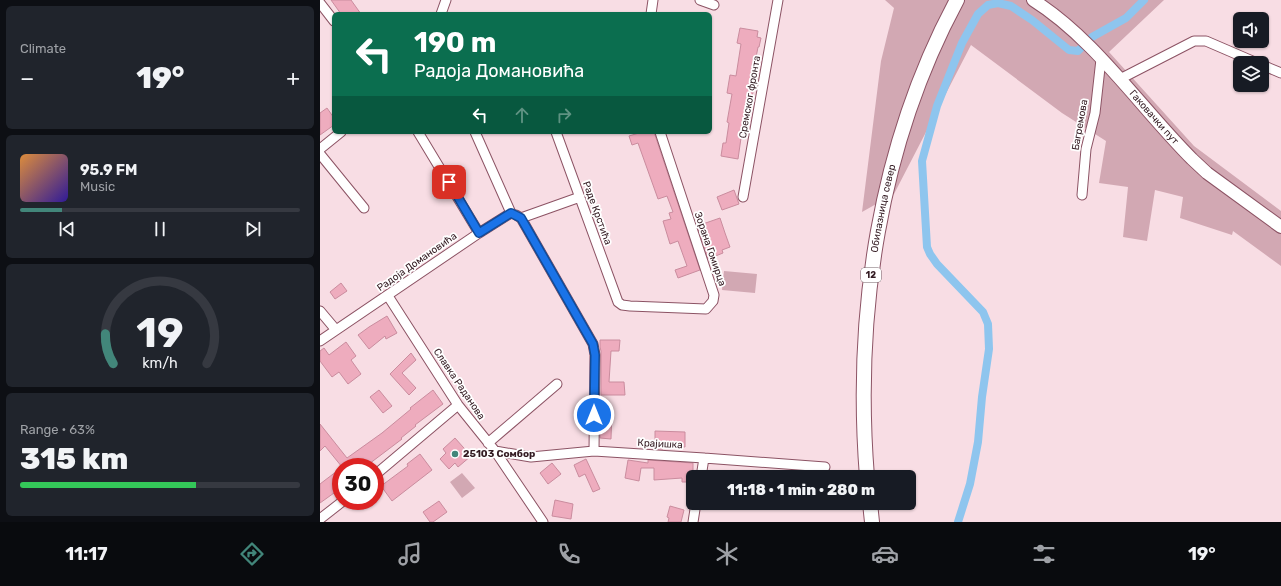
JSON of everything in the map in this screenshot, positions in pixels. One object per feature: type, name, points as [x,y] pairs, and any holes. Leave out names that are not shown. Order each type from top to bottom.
[{"type":"main road","name":"Обилазница север","points":[[866,470],[864,444],[863,372],[865,334],[871,274],[879,230],[894,160],[909,110],[953,4],[961,0]]},
{"type":"main road","points":[[871,510],[872,522]]},
{"type":"street","points":[[442,12],[446,0]]},
{"type":"street","points":[[651,12],[653,0]]},
{"type":"street","points":[[700,0],[714,5]]},
{"type":"street","name":"Сремског фронта","points":[[743,197],[778,0]]},
{"type":"street","name":"Гаковачки пут","points":[[1033,0],[1051,11],[1088,45],[1192,159],[1207,173],[1281,227]]},
{"type":"street","points":[[320,3],[332,18]]},
{"type":"street","points":[[1120,79],[1194,41],[1206,41],[1241,56]]},
{"type":"street","name":"Багремова","points":[[1082,195],[1086,149],[1095,113],[1101,59]]},
{"type":"street","points":[[1269,68],[1281,73]]},
{"type":"street","points":[[320,149],[339,134]]},
{"type":"street","points":[[419,134],[479,233]]},
{"type":"street","points":[[476,134],[511,213],[521,218],[593,344],[595,355],[594,451]]},
{"type":"street","name":"Раде Крстића","points":[[557,134],[618,302]]},
{"type":"street","name":"Зорана Гомирца","points":[[618,302],[622,305],[630,306],[706,309],[713,301],[714,294],[661,134]]},
{"type":"street","points":[[320,154],[364,208]]},
{"type":"street","points":[[521,218],[580,197]]},
{"type":"street","name":"Радоја Домановића","points":[[320,341],[479,233],[511,213]]},
{"type":"street","name":"Славка Раданова","points":[[388,296],[458,406],[494,451],[543,522]]},
{"type":"street","points":[[320,311],[336,330]]},
{"type":"street","points":[[488,443],[557,384]]},
{"type":"street","points":[[384,468],[458,406]]},
{"type":"street","name":"Крајишка","points":[[494,451],[531,457],[594,451],[825,467]]},
{"type":"street","points":[[702,470],[704,458]]},
{"type":"street","points":[[320,519],[332,510]]},
{"type":"street","points":[[693,522],[695,510]]},
{"type":"shaded area","points":[[885,0],[1164,0],[1109,52],[1194,146],[1281,211],[1281,266],[1233,231],[1232,235],[1180,218],[1183,197],[1155,190],[1147,241],[1123,237],[1128,187],[1099,183],[1106,141],[1062,113],[971,45],[894,194],[862,212],[881,61],[894,8]]},
{"type":"shaded area","points":[[724,271],[757,274],[755,293],[722,290]]},
{"type":"shaded area","points":[[462,473],[475,488],[462,498],[450,482]]},
{"type":"building","points":[[331,0],[351,0],[360,12],[340,12]]},
{"type":"building","points":[[740,28],[758,31],[757,37],[761,38],[752,79],[755,79],[752,98],[750,97],[748,111],[745,110],[738,159],[721,156],[723,143],[726,143],[729,123],[727,122],[732,94],[727,93],[730,75],[736,76],[741,44],[737,43]]},
{"type":"building","points":[[327,108],[332,115],[332,126],[320,135],[320,113]]},
{"type":"building","points":[[636,134],[655,134],[700,270],[678,278],[675,270],[687,266],[678,241],[670,244],[663,221],[671,219],[669,213],[673,212],[667,196],[658,199],[638,143],[632,145],[629,136]]},
{"type":"building","points":[[734,190],[739,204],[722,210],[717,197]]},
{"type":"building","points":[[720,218],[730,247],[722,250],[723,253],[708,259],[697,226]]},
{"type":"building","points":[[341,283],[347,291],[335,299],[330,292]]},
{"type":"building","points":[[387,316],[397,333],[386,339],[385,336],[369,349],[358,335]]},
{"type":"building","points":[[600,340],[620,340],[619,351],[611,351],[609,382],[624,382],[625,395],[601,395]]},
{"type":"building","points":[[346,342],[356,356],[351,360],[361,374],[348,384],[339,372],[332,377],[320,361],[320,351],[324,348],[329,355]]},
{"type":"building","points":[[411,353],[416,360],[402,373],[416,388],[409,395],[390,374]]},
{"type":"building","points":[[379,390],[392,406],[383,413],[370,397]]},
{"type":"building","points":[[433,390],[443,404],[415,425],[416,426],[401,438],[402,439],[377,458],[347,458],[382,433],[411,409],[410,408]]},
{"type":"building","points":[[600,408],[612,408],[611,439],[600,438]]},
{"type":"building","points":[[320,424],[347,458],[335,458],[325,446],[320,451]]},
{"type":"building","points":[[655,431],[685,432],[685,447],[663,446],[663,449],[655,449]]},
{"type":"building","points":[[455,438],[471,456],[458,467],[455,463],[449,469],[440,459],[446,453],[443,449]]},
{"type":"building","points":[[420,454],[432,470],[392,501],[384,490],[384,484],[408,466],[407,464]]},
{"type":"building","points":[[586,459],[600,489],[593,492],[585,474],[579,477],[574,465]]},
{"type":"building","points":[[628,460],[648,463],[648,460],[693,463],[693,470],[686,470],[686,482],[682,482],[682,478],[654,480],[654,468],[641,468],[639,481],[625,478]]},
{"type":"building","points":[[552,463],[561,474],[548,484],[540,473]]},
{"type":"building","points":[[332,475],[332,494],[320,503],[320,484]]},
{"type":"building","points":[[555,500],[573,504],[571,519],[552,516]]},
{"type":"building","points":[[439,501],[447,512],[433,522],[430,522],[423,512]]},
{"type":"building","points":[[670,506],[684,510],[681,522],[668,522],[669,518],[667,517]]},
{"type":"waterway","points":[[958,522],[970,484],[978,442],[982,397],[989,349],[988,324],[983,312],[937,264],[927,247],[922,161],[937,106],[962,43],[978,14],[988,5],[998,3],[1011,6],[1032,20],[1069,50],[1078,51],[1092,37],[1126,18],[1144,0]]},
{"type":"place","name":"25103 Сомбор","points":[[455,454]]},
{"type":"route","points":[[449,182],[479,233],[511,213],[521,218],[591,338],[595,355],[594,415]]}]
